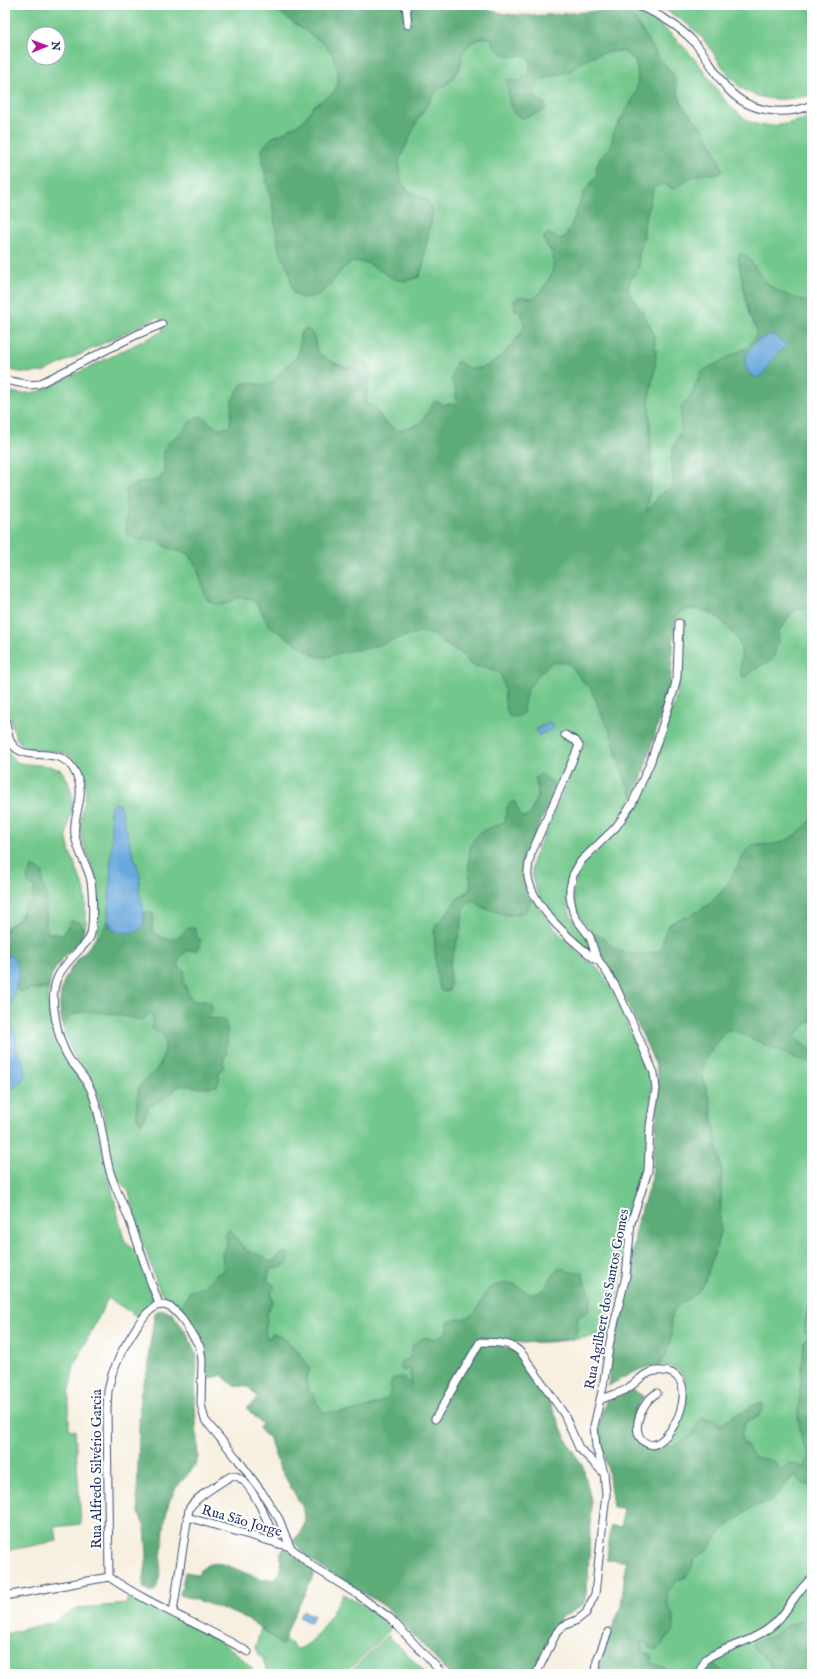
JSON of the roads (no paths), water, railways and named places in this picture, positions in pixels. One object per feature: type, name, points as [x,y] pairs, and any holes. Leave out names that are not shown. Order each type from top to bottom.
[{"type":"street","points":[[406,5],[408,25]]},
{"type":"street","points":[[635,5],[668,22],[693,41],[708,58],[726,87],[734,95],[747,103],[762,110],[784,111],[812,105]]},
{"type":"street","points":[[5,380],[30,386],[40,384],[136,335],[162,324]]},
{"type":"street","points":[[599,962],[593,950],[590,937],[577,920],[574,912],[570,897],[571,882],[581,860],[625,816],[642,785],[674,690],[677,677],[680,623]]},
{"type":"street","points":[[5,718],[12,745],[19,750],[31,754],[63,758],[69,763],[79,780],[81,798],[75,818],[74,830],[77,844],[90,878],[92,929],[85,944],[57,975],[54,1005],[63,1046],[71,1060],[83,1075],[91,1090],[111,1174],[130,1220],[159,1305],[167,1306],[175,1310],[200,1347],[202,1360],[201,1404],[205,1420],[262,1491],[279,1519],[290,1547],[312,1566],[358,1595],[390,1618],[444,1674]]},
{"type":"street","points":[[565,735],[576,741],[579,746],[531,854],[528,864],[528,878],[537,897],[552,919],[575,942],[599,962]]},
{"type":"street","name":"Rua Agilbert dos Santos Gomes","points":[[536,1674],[557,1632],[563,1626],[577,1620],[586,1613],[592,1603],[596,1590],[606,1494],[604,1473],[594,1433],[595,1418],[600,1400],[610,1342],[626,1276],[631,1223],[648,1171],[650,1126],[656,1096],[656,1081],[651,1066],[616,986],[599,962]]},
{"type":"street","name":"Rua Alfredo Silvério Garcia","points":[[109,1577],[107,1410],[110,1383],[124,1349],[139,1322],[150,1311],[159,1305]]},
{"type":"street","points":[[435,1419],[480,1342],[506,1344],[517,1348],[523,1355],[564,1414],[579,1448],[604,1473]]},
{"type":"street","points":[[600,1400],[626,1390],[637,1380],[652,1372],[663,1371],[678,1376],[684,1390],[684,1396],[679,1413],[674,1424],[662,1441],[653,1445],[643,1442],[640,1438],[638,1427],[641,1410],[648,1399],[657,1393]]},
{"type":"street","points":[[174,1612],[187,1517],[192,1504],[231,1476],[238,1476],[241,1478],[261,1506],[277,1544]]},
{"type":"street","name":"Rua São Jorge","points":[[187,1517],[290,1547]]},
{"type":"street","points":[[5,1596],[109,1577],[138,1596],[218,1634],[248,1652]]},
{"type":"street","points":[[698,1674],[706,1659],[709,1657],[768,1629],[787,1610],[803,1587],[812,1578]]},
{"type":"street","points":[[596,1674],[597,1660],[608,1632]]},
{"type":"water","points":[[770,335],[775,335],[781,341],[786,343],[786,347],[772,359],[766,371],[759,377],[753,377],[746,366],[746,356],[756,342]]},
{"type":"water","points":[[551,722],[554,728],[539,735],[536,729]]},
{"type":"water","points":[[115,803],[120,805],[131,848],[140,874],[139,893],[144,911],[144,921],[142,928],[135,932],[124,933],[113,930],[108,921],[112,839],[110,813],[112,805]]},
{"type":"water","points":[[5,954],[13,957],[19,969],[10,1011],[12,1027],[16,1038],[16,1048],[26,1069],[24,1077],[19,1083],[13,1087],[5,1089]]},
{"type":"water","points":[[303,1610],[314,1616],[310,1623],[299,1617]]}]
